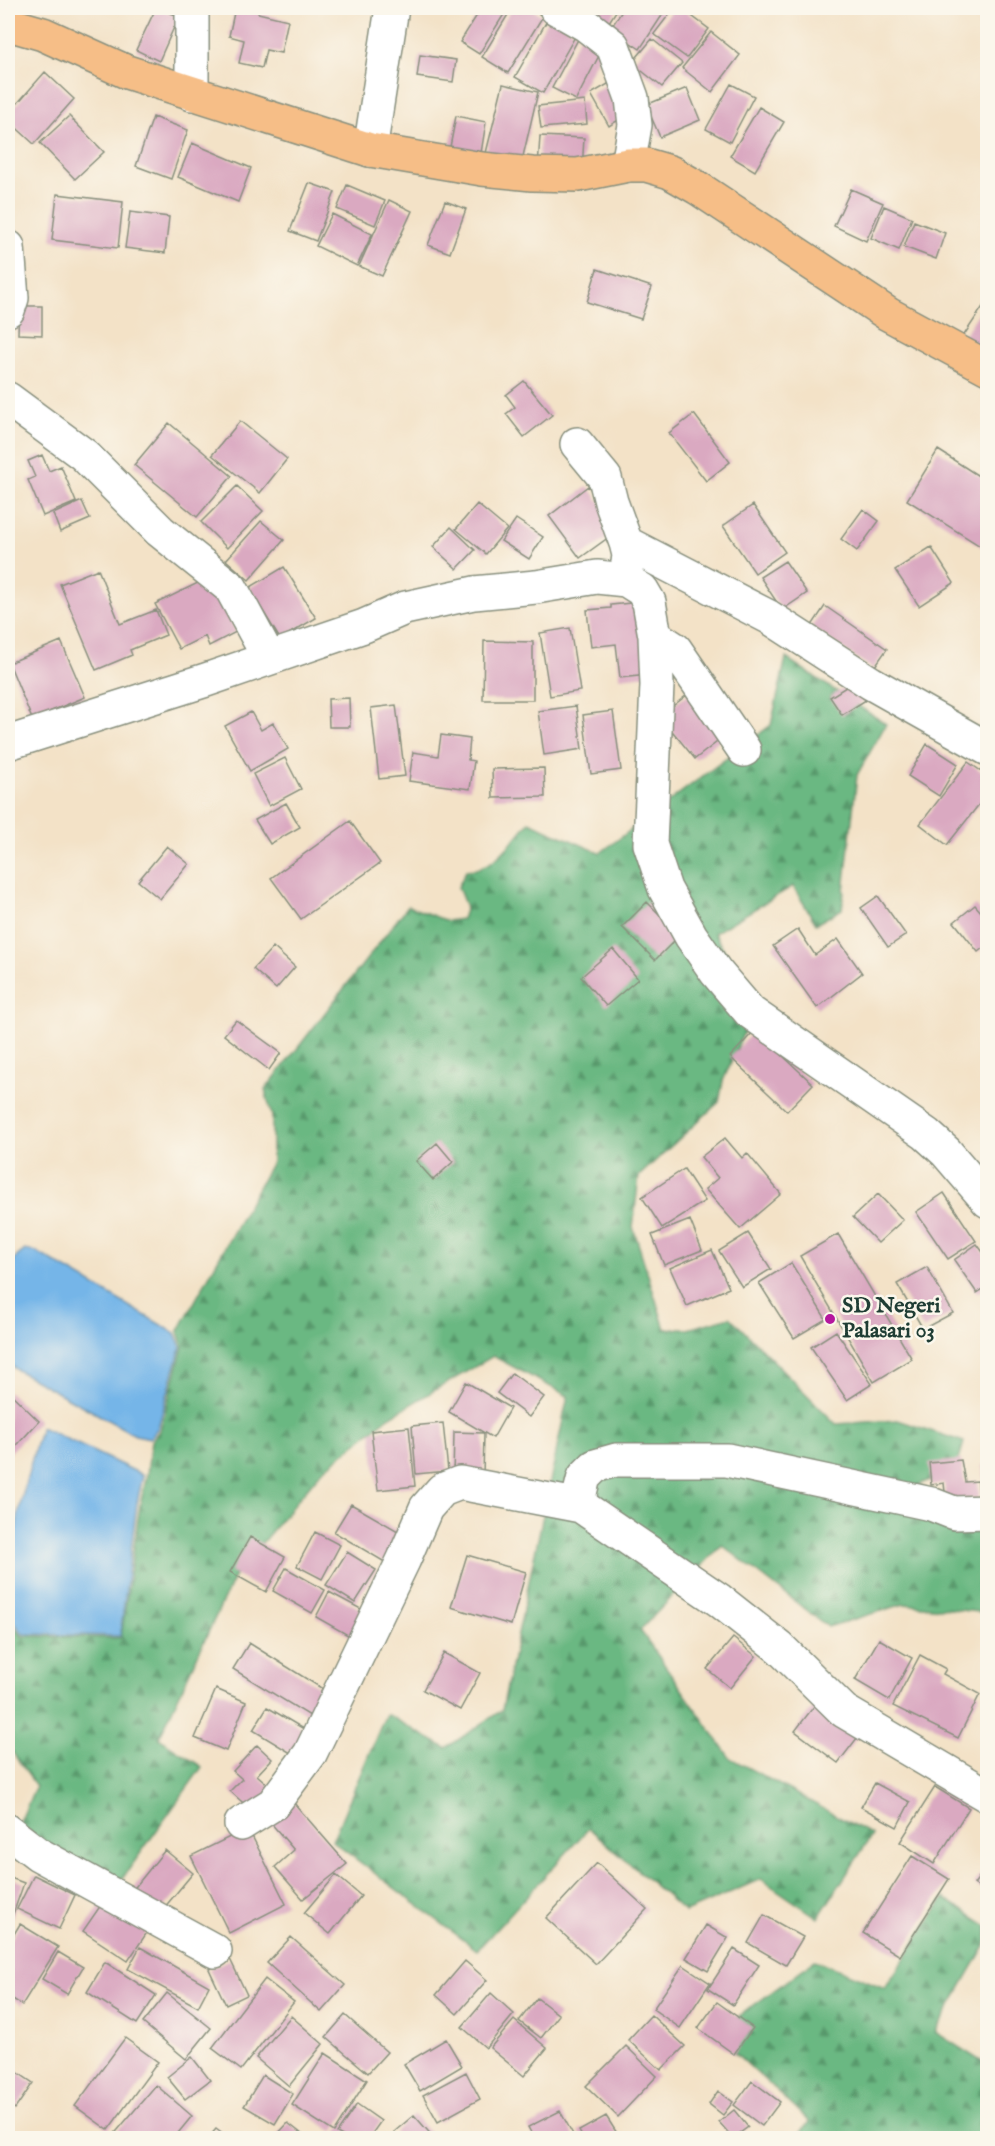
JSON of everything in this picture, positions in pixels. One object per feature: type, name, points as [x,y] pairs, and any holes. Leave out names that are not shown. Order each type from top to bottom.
[{"type":"main road","points":[[8,24],[43,34],[127,72],[370,150],[482,169],[532,174],[578,175],[628,165],[646,165],[670,172],[888,314],[987,368]]},
{"type":"street","points":[[192,8],[192,94]]},
{"type":"street","points":[[370,150],[392,8]]},
{"type":"street","points":[[556,8],[586,25],[613,46],[633,99],[635,125],[628,165]]},
{"type":"street","points":[[8,247],[12,298],[8,310]]},
{"type":"street","points":[[8,399],[84,455],[160,531],[231,588],[269,658]]},
{"type":"street","points":[[577,444],[605,478],[629,555],[626,580]]},
{"type":"street","points":[[626,543],[769,617],[871,683],[987,749]]},
{"type":"street","points":[[8,743],[364,626],[405,608],[474,593],[536,587],[597,577],[626,580],[642,590],[649,602],[655,636],[657,685],[650,844],[665,889],[691,936],[716,972],[750,1012],[926,1134],[946,1152],[987,1201]]},
{"type":"street","points":[[655,636],[675,649],[744,750]]},
{"type":"street","points":[[582,1506],[580,1493],[584,1477],[595,1466],[616,1460],[727,1460],[931,1504],[954,1513],[987,1512]]},
{"type":"street","points":[[241,1824],[273,1804],[310,1754],[404,1559],[426,1508],[441,1490],[460,1483],[582,1506],[719,1600],[780,1648],[844,1711],[987,1796]]},
{"type":"street","points":[[8,1831],[38,1854],[215,1951]]},
{"type":"green space","points":[[786,658],[886,724],[857,775],[842,909],[816,924],[793,886],[714,933],[765,1020],[744,1032],[723,1081],[719,1102],[639,1176],[633,1227],[665,1329],[688,1329],[730,1317],[836,1424],[898,1420],[964,1442],[956,1470],[917,1485],[987,1514],[987,1613],[904,1604],[828,1627],[722,1545],[640,1630],[730,1758],[872,1835],[818,1918],[761,1879],[685,1912],[589,1828],[477,1950],[332,1841],[386,1714],[446,1748],[502,1710],[568,1396],[493,1356],[389,1417],[321,1472],[235,1575],[159,1738],[202,1767],[112,1893],[8,1849],[36,1786],[8,1746],[8,1619],[22,1636],[121,1638],[151,1441],[160,1430],[183,1347],[178,1332],[272,1162],[272,1116],[265,1090],[408,906],[447,921],[462,919],[466,907],[458,887],[466,871],[477,869],[494,860],[529,822],[600,853],[771,725]]},
{"type":"green space","points":[[944,1898],[987,1926],[987,1942],[935,2032],[987,2065],[987,2138],[795,2138],[810,2122],[715,2034],[815,1960],[885,1988]]},
{"type":"water","points":[[25,1250],[37,1252],[175,1333],[181,1347],[158,1428],[150,1438],[135,1435],[8,1363],[8,1284],[14,1259]]},
{"type":"water","points":[[41,1427],[143,1475],[137,1503],[120,1636],[23,1634],[8,1614],[10,1566],[17,1519]]},
{"type":"building","points":[[156,8],[179,16],[159,61],[136,50]]},
{"type":"building","points":[[235,8],[259,8],[258,13],[288,20],[281,53],[266,50],[262,68],[239,63],[244,40],[229,36]]},
{"type":"building","points":[[471,8],[508,8],[479,54],[460,42],[479,12]]},
{"type":"building","points":[[512,8],[529,8],[543,16],[508,73],[482,57]]},
{"type":"building","points":[[572,8],[618,8],[604,30]]},
{"type":"building","points":[[624,8],[667,8],[640,49],[610,29]]},
{"type":"building","points":[[674,8],[681,8],[709,29],[687,58],[654,34]]},
{"type":"building","points":[[549,17],[577,33],[543,93],[515,77]]},
{"type":"building","points":[[582,32],[605,44],[576,100],[552,88]]},
{"type":"building","points":[[711,32],[740,55],[712,92],[682,68]]},
{"type":"building","points":[[652,39],[682,63],[662,87],[632,63]]},
{"type":"building","points":[[420,55],[456,60],[453,82],[417,77]]},
{"type":"building","points":[[45,72],[74,99],[34,144],[8,120],[8,114]]},
{"type":"building","points":[[613,81],[631,112],[609,126],[591,94]]},
{"type":"building","points":[[503,84],[538,92],[521,165],[485,157]]},
{"type":"building","points":[[731,84],[754,96],[730,142],[706,129]]},
{"type":"building","points":[[687,88],[700,120],[660,137],[646,105]]},
{"type":"building","points":[[585,101],[587,124],[541,128],[538,106]]},
{"type":"building","points":[[759,107],[784,122],[755,171],[730,156]]},
{"type":"building","points":[[69,116],[104,152],[75,179],[40,143]]},
{"type":"building","points":[[456,116],[486,122],[481,153],[450,147]]},
{"type":"building","points":[[153,117],[188,130],[171,179],[136,166]]},
{"type":"building","points":[[540,136],[584,138],[582,170],[538,167]]},
{"type":"building","points":[[192,143],[251,168],[238,202],[178,177]]},
{"type":"building","points":[[309,183],[335,192],[316,241],[290,231]]},
{"type":"building","points":[[347,185],[385,201],[375,225],[337,209]]},
{"type":"building","points":[[851,189],[883,203],[866,241],[834,226]]},
{"type":"building","points":[[57,194],[123,202],[118,248],[52,240]]},
{"type":"building","points":[[389,200],[412,211],[382,276],[359,266]]},
{"type":"building","points":[[445,201],[466,209],[450,253],[428,245]]},
{"type":"building","points":[[884,206],[912,218],[899,250],[871,238]]},
{"type":"building","points":[[130,212],[169,217],[165,253],[125,248]]},
{"type":"building","points":[[332,214],[372,234],[357,266],[316,246]]},
{"type":"building","points":[[914,221],[945,233],[936,259],[904,247]]},
{"type":"building","points":[[597,269],[652,287],[641,319],[587,302]]},
{"type":"building","points":[[988,299],[988,356],[962,338]]},
{"type":"building","points":[[19,306],[42,306],[42,335],[18,334]]},
{"type":"building","points":[[524,381],[552,415],[524,437],[506,414],[515,407],[506,395]]},
{"type":"building","points":[[694,414],[730,462],[706,481],[669,433]]},
{"type":"building","points":[[240,421],[287,459],[260,493],[212,455]]},
{"type":"building","points":[[169,423],[232,476],[197,517],[134,465]]},
{"type":"building","points":[[938,450],[988,482],[988,551],[907,500]]},
{"type":"building","points":[[42,455],[49,471],[61,466],[76,502],[43,516],[28,480],[35,477],[28,461]]},
{"type":"building","points":[[237,486],[263,511],[227,548],[201,522]]},
{"type":"building","points":[[588,486],[620,529],[580,558],[549,516]]},
{"type":"building","points":[[82,501],[90,519],[60,532],[53,514]]},
{"type":"building","points":[[477,504],[507,529],[486,554],[456,529]]},
{"type":"building","points":[[753,505],[785,552],[755,573],[723,526]]},
{"type":"building","points":[[863,509],[879,521],[857,551],[841,539]]},
{"type":"building","points":[[516,519],[543,537],[529,559],[501,541]]},
{"type":"building","points":[[261,521],[284,540],[249,580],[226,560]]},
{"type":"building","points":[[451,527],[475,550],[457,569],[433,547]]},
{"type":"building","points":[[931,547],[954,583],[919,606],[895,570]]},
{"type":"building","points":[[785,561],[807,593],[782,610],[760,577]]},
{"type":"building","points":[[284,567],[316,618],[280,639],[249,588]]},
{"type":"building","points":[[98,569],[120,624],[156,610],[166,635],[130,650],[132,655],[96,670],[60,584]]},
{"type":"building","points":[[210,577],[236,632],[209,646],[205,636],[179,649],[155,604]]},
{"type":"building","points":[[641,602],[648,675],[620,678],[616,644],[591,647],[587,610]]},
{"type":"building","points":[[825,606],[887,649],[873,669],[811,627]]},
{"type":"building","points":[[570,628],[580,691],[550,696],[540,633]]},
{"type":"building","points":[[61,641],[85,697],[32,719],[9,663]]},
{"type":"building","points":[[484,641],[533,642],[533,700],[483,700]]},
{"type":"building","points":[[857,680],[869,698],[842,715],[830,697]]},
{"type":"building","points":[[696,688],[730,732],[695,759],[660,716]]},
{"type":"building","points":[[349,698],[350,727],[329,727],[328,699]]},
{"type":"building","points":[[396,705],[405,776],[379,779],[371,708]]},
{"type":"building","points":[[576,706],[582,749],[544,755],[538,711]]},
{"type":"building","points":[[613,711],[621,770],[591,774],[583,715]]},
{"type":"building","points":[[251,712],[261,730],[273,723],[288,749],[250,771],[225,726]]},
{"type":"building","points":[[441,735],[470,739],[468,760],[474,761],[470,789],[409,781],[413,752],[438,756]]},
{"type":"building","points":[[927,744],[958,764],[939,796],[908,776]]},
{"type":"building","points":[[285,758],[301,789],[269,806],[253,774]]},
{"type":"building","points":[[968,762],[988,776],[988,793],[947,845],[920,824]]},
{"type":"building","points":[[544,768],[545,797],[493,798],[492,769]]},
{"type":"building","points":[[286,803],[300,827],[270,844],[255,820]]},
{"type":"building","points":[[350,821],[380,863],[301,919],[271,878]]},
{"type":"building","points":[[167,846],[189,864],[160,899],[138,881]]},
{"type":"building","points":[[878,896],[906,935],[888,947],[861,908]]},
{"type":"building","points":[[647,902],[680,935],[655,960],[622,927]]},
{"type":"building","points":[[975,905],[988,920],[988,944],[978,952],[954,922]]},
{"type":"building","points":[[798,929],[815,955],[838,939],[862,973],[817,1008],[773,946]]},
{"type":"building","points":[[273,947],[295,967],[276,989],[253,969]]},
{"type":"building","points":[[613,949],[638,979],[606,1006],[581,977]]},
{"type":"building","points":[[236,1020],[281,1053],[269,1070],[224,1035]]},
{"type":"building","points":[[755,1030],[813,1084],[787,1111],[730,1057]]},
{"type":"building","points":[[725,1138],[742,1158],[747,1153],[781,1194],[740,1229],[705,1189],[718,1178],[701,1157]]},
{"type":"building","points":[[437,1143],[453,1162],[433,1180],[416,1161]]},
{"type":"building","points":[[684,1169],[705,1201],[662,1228],[642,1197]]},
{"type":"building","points":[[944,1193],[976,1241],[948,1259],[916,1212]]},
{"type":"building","points":[[878,1194],[903,1220],[878,1243],[853,1217]]},
{"type":"building","points":[[690,1220],[702,1250],[664,1265],[652,1235]]},
{"type":"building","points":[[748,1233],[771,1269],[742,1287],[719,1251]]},
{"type":"building","points":[[838,1234],[912,1359],[874,1382],[800,1256]]},
{"type":"building","points":[[977,1244],[988,1259],[988,1286],[977,1293],[954,1260]]},
{"type":"building","points":[[712,1250],[729,1288],[687,1306],[670,1268]]},
{"type":"building","points":[[791,1263],[826,1319],[794,1338],[759,1283]]},
{"type":"building","points":[[927,1267],[953,1313],[923,1329],[897,1284]]},
{"type":"building","points":[[836,1331],[872,1384],[847,1400],[811,1347]]},
{"type":"building","points":[[512,1373],[544,1397],[529,1417],[497,1393]]},
{"type":"building","points":[[466,1382],[510,1408],[493,1438],[449,1412]]},
{"type":"building","points":[[8,1391],[39,1421],[8,1455]]},
{"type":"building","points":[[988,1394],[988,1410],[987,1410],[982,1395]]},
{"type":"building","points":[[443,1423],[448,1471],[416,1474],[412,1426]]},
{"type":"building","points":[[409,1427],[415,1486],[378,1490],[371,1431]]},
{"type":"building","points":[[454,1432],[484,1433],[483,1478],[453,1477]]},
{"type":"building","points":[[961,1460],[965,1482],[978,1481],[979,1498],[946,1501],[944,1483],[931,1485],[929,1463]]},
{"type":"building","points":[[982,1465],[988,1465],[988,1491],[986,1491]]},
{"type":"building","points":[[351,1504],[405,1535],[388,1564],[334,1532]]},
{"type":"building","points":[[8,1528],[13,1551],[8,1552]]},
{"type":"building","points":[[315,1532],[340,1545],[322,1579],[297,1566]]},
{"type":"building","points":[[250,1537],[285,1557],[266,1592],[230,1572]]},
{"type":"building","points":[[347,1552],[376,1570],[355,1603],[326,1585]]},
{"type":"building","points":[[467,1555],[526,1572],[511,1625],[451,1607]]},
{"type":"building","points":[[286,1568],[325,1590],[312,1613],[273,1591]]},
{"type":"building","points":[[329,1592],[374,1616],[360,1642],[316,1617]]},
{"type":"building","points":[[733,1638],[756,1656],[730,1688],[707,1669]]},
{"type":"building","points":[[879,1639],[912,1658],[889,1700],[855,1680]]},
{"type":"building","points":[[249,1643],[326,1691],[310,1716],[233,1669]]},
{"type":"building","points":[[444,1653],[480,1673],[460,1710],[423,1690]]},
{"type":"building","points":[[920,1655],[946,1669],[943,1674],[980,1694],[958,1738],[893,1706]]},
{"type":"building","points":[[216,1689],[246,1702],[226,1751],[195,1738]]},
{"type":"building","points":[[818,1701],[861,1733],[838,1763],[795,1731]]},
{"type":"building","points":[[267,1707],[309,1732],[294,1755],[253,1730]]},
{"type":"building","points":[[257,1745],[272,1759],[257,1775],[272,1788],[251,1810],[230,1791],[242,1779],[233,1771]]},
{"type":"building","points":[[875,1783],[910,1802],[897,1827],[861,1807]]},
{"type":"building","points":[[935,1787],[969,1808],[934,1864],[900,1842]]},
{"type":"building","points":[[287,1795],[347,1864],[303,1899],[275,1867],[294,1850],[264,1815]]},
{"type":"building","points":[[248,1828],[286,1904],[229,1933],[191,1856]]},
{"type":"building","points":[[165,1850],[193,1873],[159,1914],[132,1891]]},
{"type":"building","points":[[912,1856],[949,1879],[900,1956],[863,1933]]},
{"type":"building","points":[[597,1863],[647,1909],[596,1964],[546,1918]]},
{"type":"building","points":[[988,1865],[988,1894],[974,1884]]},
{"type":"building","points":[[34,1875],[75,1895],[59,1929],[17,1909]]},
{"type":"building","points":[[336,1875],[361,1896],[330,1934],[304,1913]]},
{"type":"building","points":[[8,1877],[24,1883],[12,1917],[8,1915]]},
{"type":"building","points":[[103,1902],[148,1931],[128,1961],[83,1931]]},
{"type":"building","points":[[764,1915],[803,1937],[786,1965],[748,1943]]},
{"type":"building","points":[[20,1924],[58,1947],[22,2005],[8,1996],[8,1944]]},
{"type":"building","points":[[706,1925],[728,1938],[708,1971],[686,1958]]},
{"type":"building","points":[[291,1937],[345,1985],[321,2012],[267,1963]]},
{"type":"building","points":[[140,1947],[209,1986],[198,2007],[128,1969]]},
{"type":"building","points":[[734,1949],[759,1965],[733,2005],[708,1989]]},
{"type":"building","points":[[58,1952],[83,1967],[67,1994],[42,1979]]},
{"type":"building","points":[[230,1959],[247,1995],[226,2005],[209,1969]]},
{"type":"building","points":[[465,1961],[487,1980],[457,2014],[436,1995]]},
{"type":"building","points":[[105,1962],[156,1995],[137,2024],[87,1992]]},
{"type":"building","points":[[683,1965],[710,1983],[680,2028],[653,2009]]},
{"type":"building","points":[[265,1979],[294,2002],[241,2070],[212,2048]]},
{"type":"building","points":[[167,1993],[211,2028],[186,2059],[143,2023]]},
{"type":"building","points":[[491,1993],[514,2014],[486,2048],[462,2027]]},
{"type":"building","points":[[537,1998],[559,2015],[541,2038],[519,2021]]},
{"type":"building","points":[[717,2002],[753,2028],[734,2054],[698,2028]]},
{"type":"building","points":[[345,2015],[387,2052],[368,2073],[326,2037]]},
{"type":"building","points":[[651,2015],[685,2046],[661,2070],[628,2040]]},
{"type":"building","points":[[291,2016],[323,2044],[289,2086],[256,2058]]},
{"type":"building","points":[[514,2020],[547,2048],[524,2076],[490,2048]]},
{"type":"building","points":[[125,2038],[158,2062],[108,2130],[75,2106]]},
{"type":"building","points":[[446,2039],[462,2066],[420,2091],[404,2064]]},
{"type":"building","points":[[626,2046],[657,2076],[618,2117],[586,2086]]},
{"type":"building","points":[[325,2053],[367,2080],[334,2132],[292,2105]]},
{"type":"building","points":[[192,2057],[210,2080],[185,2099],[167,2077]]},
{"type":"building","points":[[8,2066],[33,2083],[15,2109],[8,2103]]},
{"type":"building","points":[[466,2072],[480,2099],[438,2122],[423,2095]]},
{"type":"building","points":[[263,2075],[293,2094],[275,2124],[244,2106]]},
{"type":"building","points":[[752,2081],[780,2102],[762,2126],[734,2105]]},
{"type":"building","points":[[156,2085],[192,2116],[174,2138],[111,2138]]},
{"type":"building","points":[[718,2091],[733,2102],[723,2115],[709,2104]]},
{"type":"building","points":[[357,2104],[381,2121],[369,2138],[346,2138],[337,2133]]},
{"type":"building","points":[[734,2110],[748,2127],[733,2138],[719,2122]]},
{"type":"building","points":[[560,2111],[575,2138],[534,2138],[528,2127]]},
{"type":"building","points":[[414,2115],[434,2138],[400,2138],[394,2132]]},
{"type":"building","points":[[606,2116],[620,2138],[583,2138],[579,2131]]},
{"type":"building","points":[[288,2123],[307,2138],[274,2138]]},
{"type":"building","points":[[216,2129],[228,2138],[208,2138]]},
{"type":"place","name":"SD Negeri Palasari 03","points":[[830,1319]]}]
